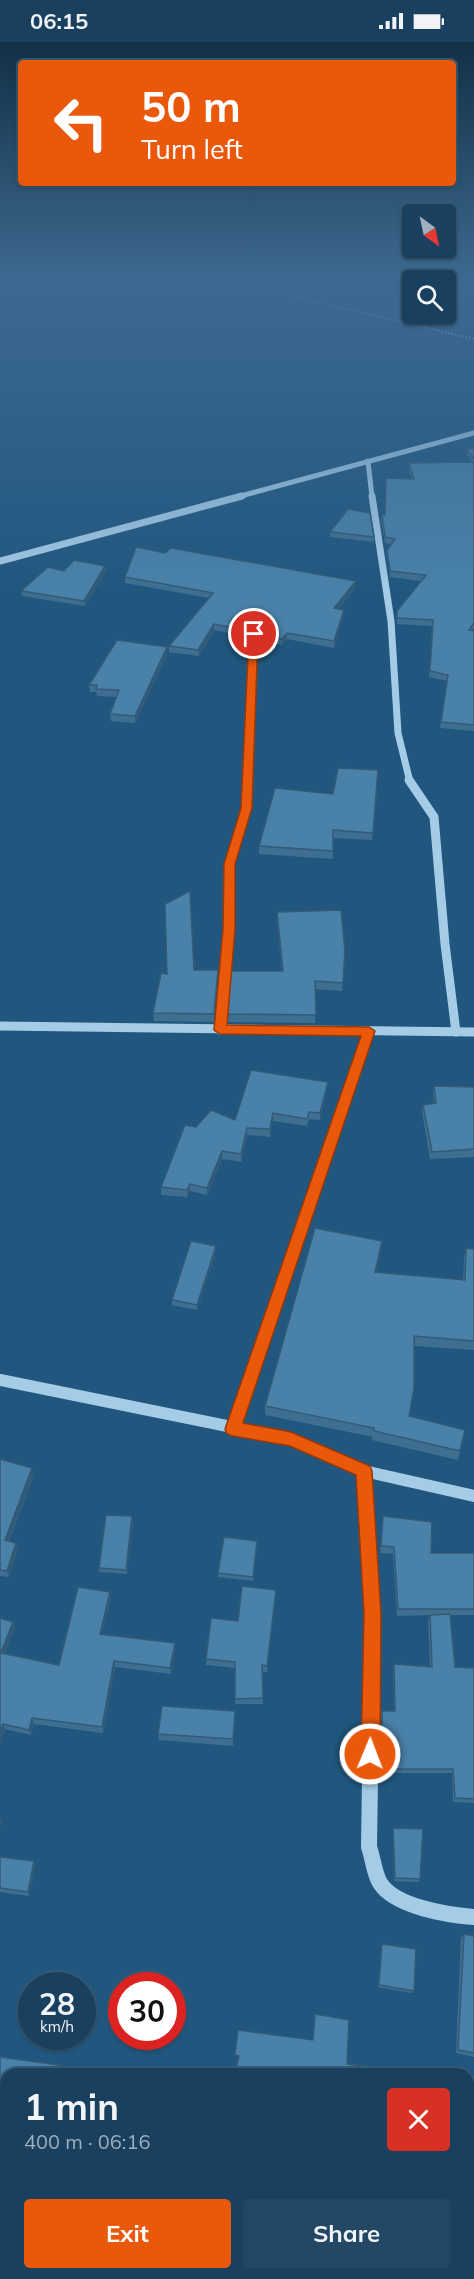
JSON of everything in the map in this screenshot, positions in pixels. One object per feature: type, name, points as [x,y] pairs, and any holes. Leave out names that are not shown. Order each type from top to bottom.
[{"type":"street","points":[[0,561],[474,433]]},
{"type":"street","points":[[368,461],[376,534],[391,621],[398,733],[410,783],[434,817],[445,944],[456,1032]]},
{"type":"street","points":[[220,1030],[229,929],[230,864],[247,808],[254,634]]},
{"type":"street","points":[[0,1026],[474,1032]]},
{"type":"street","points":[[233,1429],[369,1031]]},
{"type":"street","points":[[0,1380],[291,1439],[364,1471],[474,1496]]},
{"type":"street","points":[[364,1471],[372,1614],[369,1847],[381,1884],[395,1898],[459,1917],[474,1917]]},
{"type":"building","points":[[474,448],[474,459],[467,449]]},
{"type":"building","points":[[474,462],[474,623],[469,630],[474,631],[474,725],[441,722],[448,675],[430,671],[433,620],[397,618],[397,611],[426,575],[390,571],[387,550],[395,539],[385,537],[382,514],[385,515],[386,478],[414,479],[409,463]]},
{"type":"building","points":[[348,509],[370,513],[374,537],[330,532]]},
{"type":"building","points":[[136,547],[165,553],[171,548],[356,581],[334,608],[344,610],[334,641],[287,633],[282,639],[260,634],[259,627],[255,623],[250,625],[248,631],[214,624],[198,650],[169,646],[213,593],[125,577]]},
{"type":"building","points":[[74,560],[105,566],[84,601],[21,591],[48,567],[64,571]]},
{"type":"building","points":[[117,640],[167,647],[135,716],[110,714],[119,690],[96,689],[97,685],[89,685]]},
{"type":"building","points":[[338,768],[378,770],[373,833],[333,830],[333,851],[259,846],[275,788],[333,794]]},
{"type":"building","points":[[190,891],[194,970],[218,970],[214,1014],[153,1013],[161,973],[167,974],[165,904]]},
{"type":"building","points":[[341,910],[345,951],[343,983],[315,981],[316,1015],[227,1014],[231,971],[283,971],[277,912]]},
{"type":"building","points":[[251,1070],[328,1082],[320,1113],[309,1112],[307,1119],[273,1113],[270,1129],[247,1128],[241,1154],[222,1151],[207,1188],[190,1184],[187,1190],[161,1187],[185,1125],[196,1127],[211,1110],[235,1120]]},
{"type":"building","points":[[434,1086],[474,1087],[474,1149],[432,1152],[423,1105],[436,1103]]},
{"type":"building","points":[[315,1228],[382,1241],[375,1272],[465,1280],[466,1248],[474,1249],[474,1341],[414,1336],[414,1388],[409,1416],[465,1430],[460,1451],[374,1431],[374,1428],[265,1406]]},
{"type":"building","points":[[191,1241],[216,1246],[197,1305],[172,1300]]},
{"type":"building","points":[[0,1459],[32,1468],[5,1540],[16,1543],[7,1571],[0,1570]]},
{"type":"building","points":[[106,1515],[132,1516],[126,1570],[99,1568]]},
{"type":"building","points":[[383,1516],[432,1522],[431,1553],[474,1553],[474,1609],[398,1609],[394,1547],[381,1546]]},
{"type":"building","points":[[224,1537],[257,1541],[253,1577],[218,1573]]},
{"type":"building","points":[[242,1586],[276,1590],[267,1666],[262,1665],[263,1698],[235,1699],[235,1662],[206,1659],[211,1618],[238,1621]]},
{"type":"building","points":[[78,1587],[110,1592],[100,1634],[175,1643],[170,1668],[114,1661],[102,1727],[32,1718],[29,1730],[3,1724],[0,1732],[0,1618],[13,1622],[1,1653],[59,1665]]},
{"type":"building","points":[[450,1614],[455,1667],[474,1668],[474,1799],[455,1798],[453,1769],[383,1769],[382,1711],[395,1711],[394,1664],[432,1667],[430,1615]]},
{"type":"building","points":[[162,1706],[235,1711],[233,1739],[158,1734]]},
{"type":"building","points":[[393,1828],[423,1829],[420,1879],[395,1878]]},
{"type":"building","points":[[0,1857],[34,1861],[28,1892],[0,1888]]},
{"type":"building","points":[[464,1934],[474,1936],[474,2053],[458,2050]]},
{"type":"building","points":[[382,1944],[416,1949],[414,1991],[379,1985]]},
{"type":"building","points":[[315,2014],[349,2020],[347,2064],[370,2068],[236,2068],[239,2056],[235,2055],[238,2030],[313,2040]]},
{"type":"building","points":[[0,2057],[58,2065],[57,2068],[0,2068]]},
{"type":"route","points":[[254,634],[247,808],[230,864],[229,929],[220,1030],[369,1031],[233,1429],[291,1439],[364,1471],[372,1614],[370,1754]]}]
